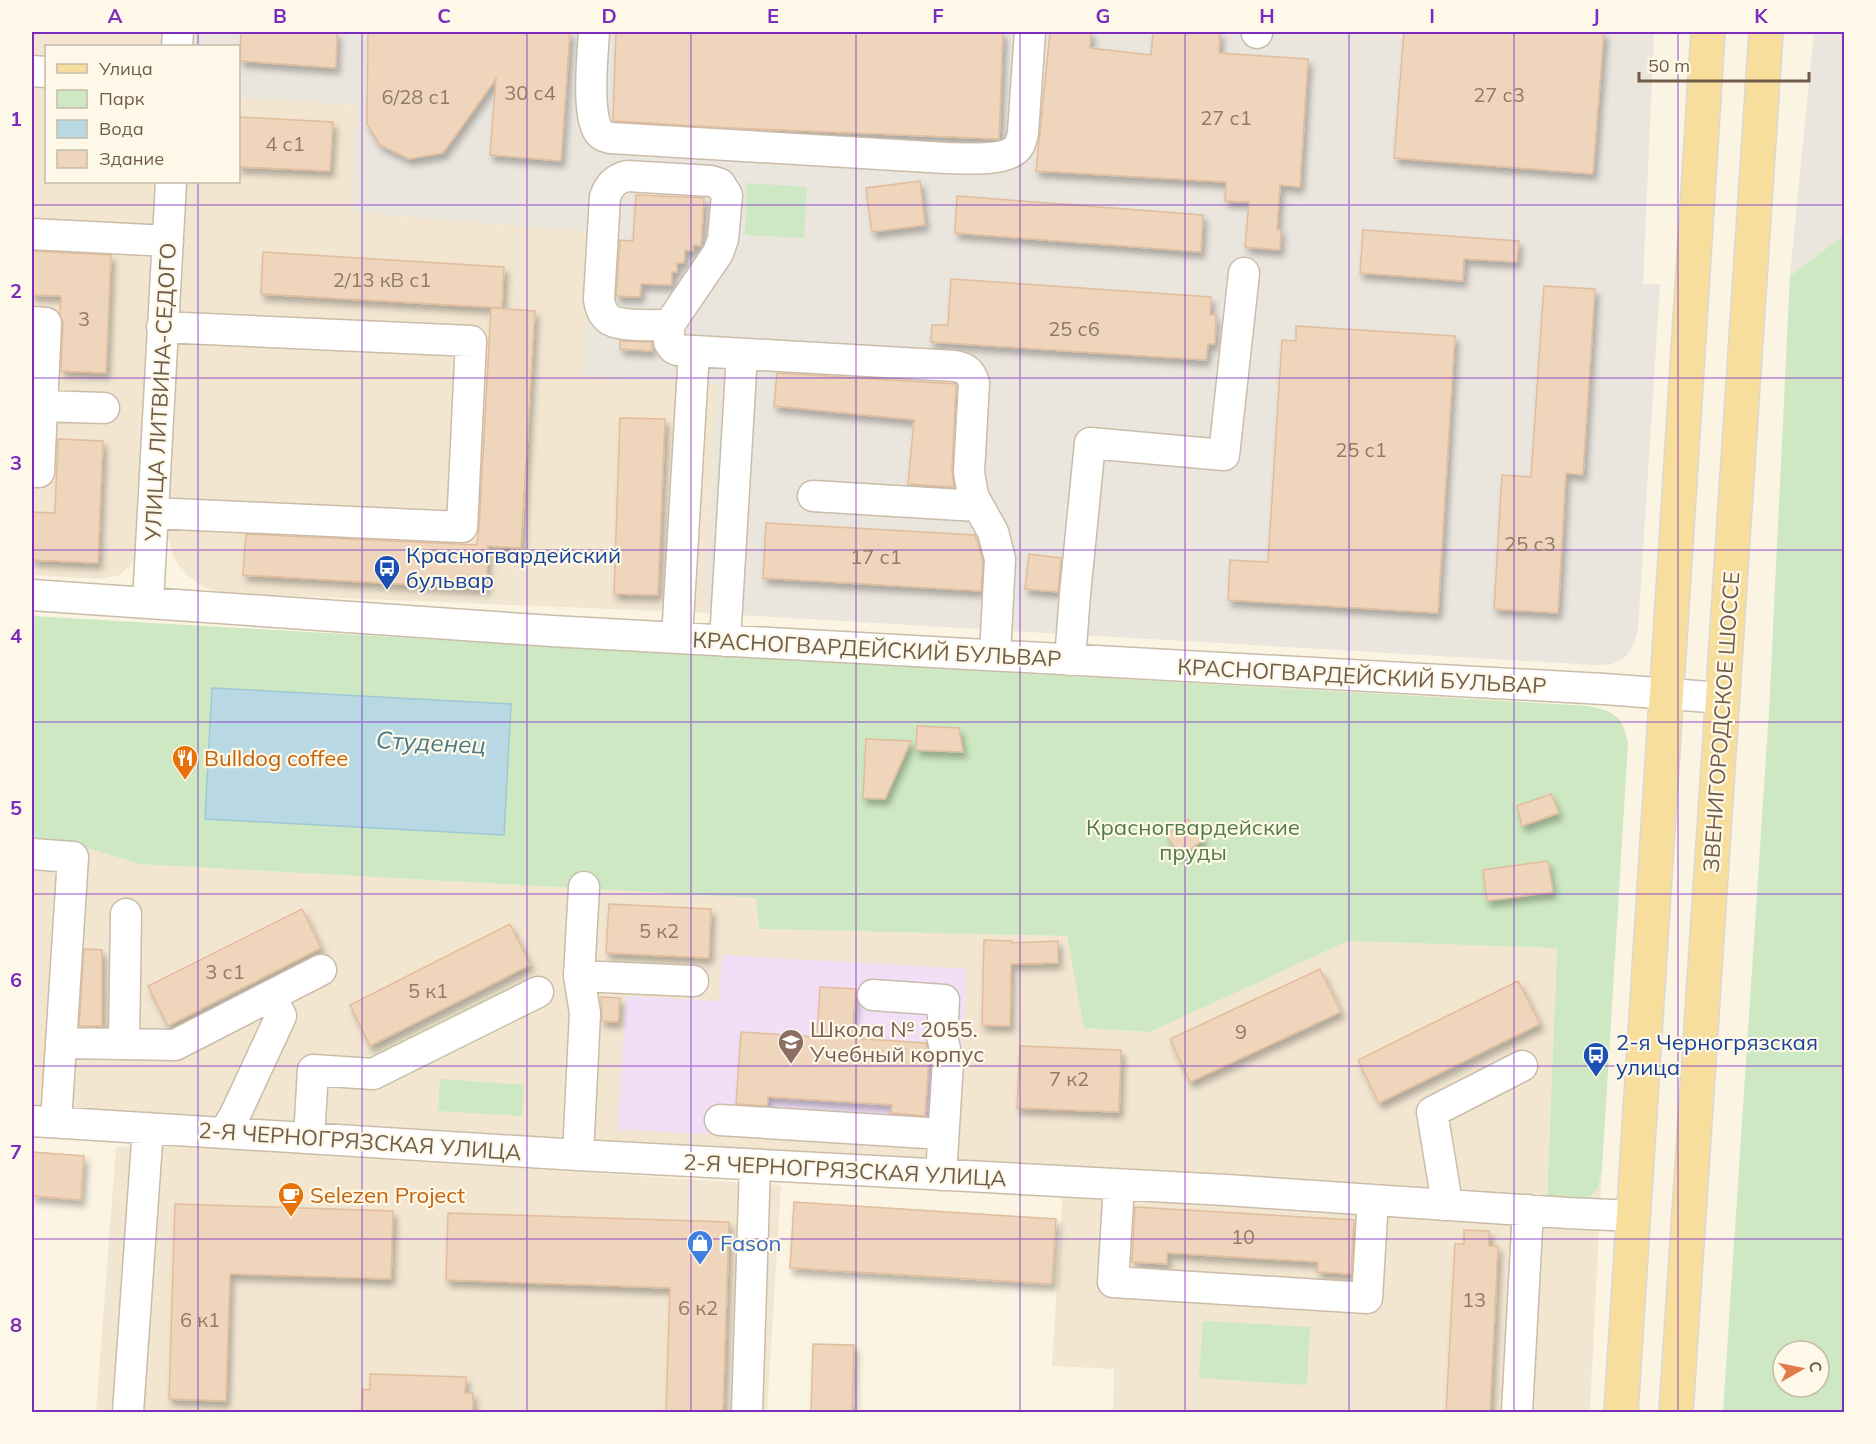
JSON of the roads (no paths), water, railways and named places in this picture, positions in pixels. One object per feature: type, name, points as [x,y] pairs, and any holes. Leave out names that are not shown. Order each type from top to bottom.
[{"type":"main road","points":[[1621,1413],[1643,1094],[1708,32]]},
{"type":"main road","name":"ЗВЕНИГОРОДСКОЕ ШОССЕ","points":[[1677,1413],[1766,32]]},
{"type":"street","points":[[594,32],[591,101],[597,129],[602,135],[611,138],[946,158],[1000,156],[1012,153],[1019,146],[1023,133],[1030,32]]},
{"type":"street","points":[[669,326],[625,310],[611,320],[600,308],[605,197],[613,182],[627,176],[711,181],[720,184],[727,195],[722,246],[669,326],[670,345],[677,350],[963,368],[968,371],[974,382],[969,472],[971,487],[977,506],[993,532],[1000,559],[995,656]]},
{"type":"street","name":"УЛИЦА ЛИТВИНА-СЕДОГО","points":[[148,602],[171,183]]},
{"type":"street","points":[[32,234],[168,241]]},
{"type":"street","points":[[1070,660],[1090,443],[1224,455],[1244,273]]},
{"type":"street","points":[[32,322],[46,323],[39,472],[32,472]]},
{"type":"street","points":[[153,513],[462,527],[471,341],[162,327]]},
{"type":"street","points":[[677,638],[694,351]]},
{"type":"street","points":[[725,640],[742,354]]},
{"type":"street","points":[[42,406],[104,408]]},
{"type":"street","points":[[813,496],[977,506]]},
{"type":"street","name":"КРАСНОГВАРДЕЙСКИЙ БУЛЬВАР","points":[[32,595],[552,631],[1722,698]]},
{"type":"street","points":[[32,854],[73,857],[61,1043],[44,1121]]},
{"type":"street","points":[[578,1155],[585,1013],[579,976],[584,887]]},
{"type":"street","points":[[124,1044],[126,914]]},
{"type":"street","points":[[61,1043],[175,1045],[321,970]]},
{"type":"street","points":[[579,976],[693,981]]},
{"type":"street","points":[[309,1137],[313,1070],[373,1074],[538,992]]},
{"type":"street","points":[[873,995],[944,1000],[942,1036],[948,1062],[941,1175]]},
{"type":"street","points":[[225,1133],[281,1016],[271,996]]},
{"type":"street","points":[[1444,1205],[1445,1191],[1432,1112],[1522,1066]]},
{"type":"street","points":[[720,1120],[943,1134]]},
{"type":"street","name":"2-Я ЧЕРНОГРЯЗСКАЯ УЛИЦА","points":[[44,1121],[578,1155],[1634,1216]]},
{"type":"street","points":[[128,1413],[148,1128]]},
{"type":"street","points":[[747,1413],[755,1165]]},
{"type":"street","points":[[1119,1185],[1113,1282],[1367,1298],[1373,1200]]},
{"type":"street","points":[[1517,1413],[1528,1210]]},
{"type":"water","name":"Студенец","points":[[212,688],[511,704],[504,835],[205,819]]},
{"type":"place","name":"Красногвардейский бульвар","points":[[387,591]]},
{"type":"place","name":"Bulldog coffee","points":[[185,781]]},
{"type":"place","name":"Школа № 2055. Учебный корпус","points":[[791,1065]]},
{"type":"place","name":"2-я Черногрязская улица","points":[[1596,1078]]},
{"type":"place","name":"Selezen Project","points":[[291,1218]]},
{"type":"place","name":"Fason","points":[[700,1266]]},
{"type":"park label","name":"Красногвардейские пруды","points":[[1193,840]]}]
